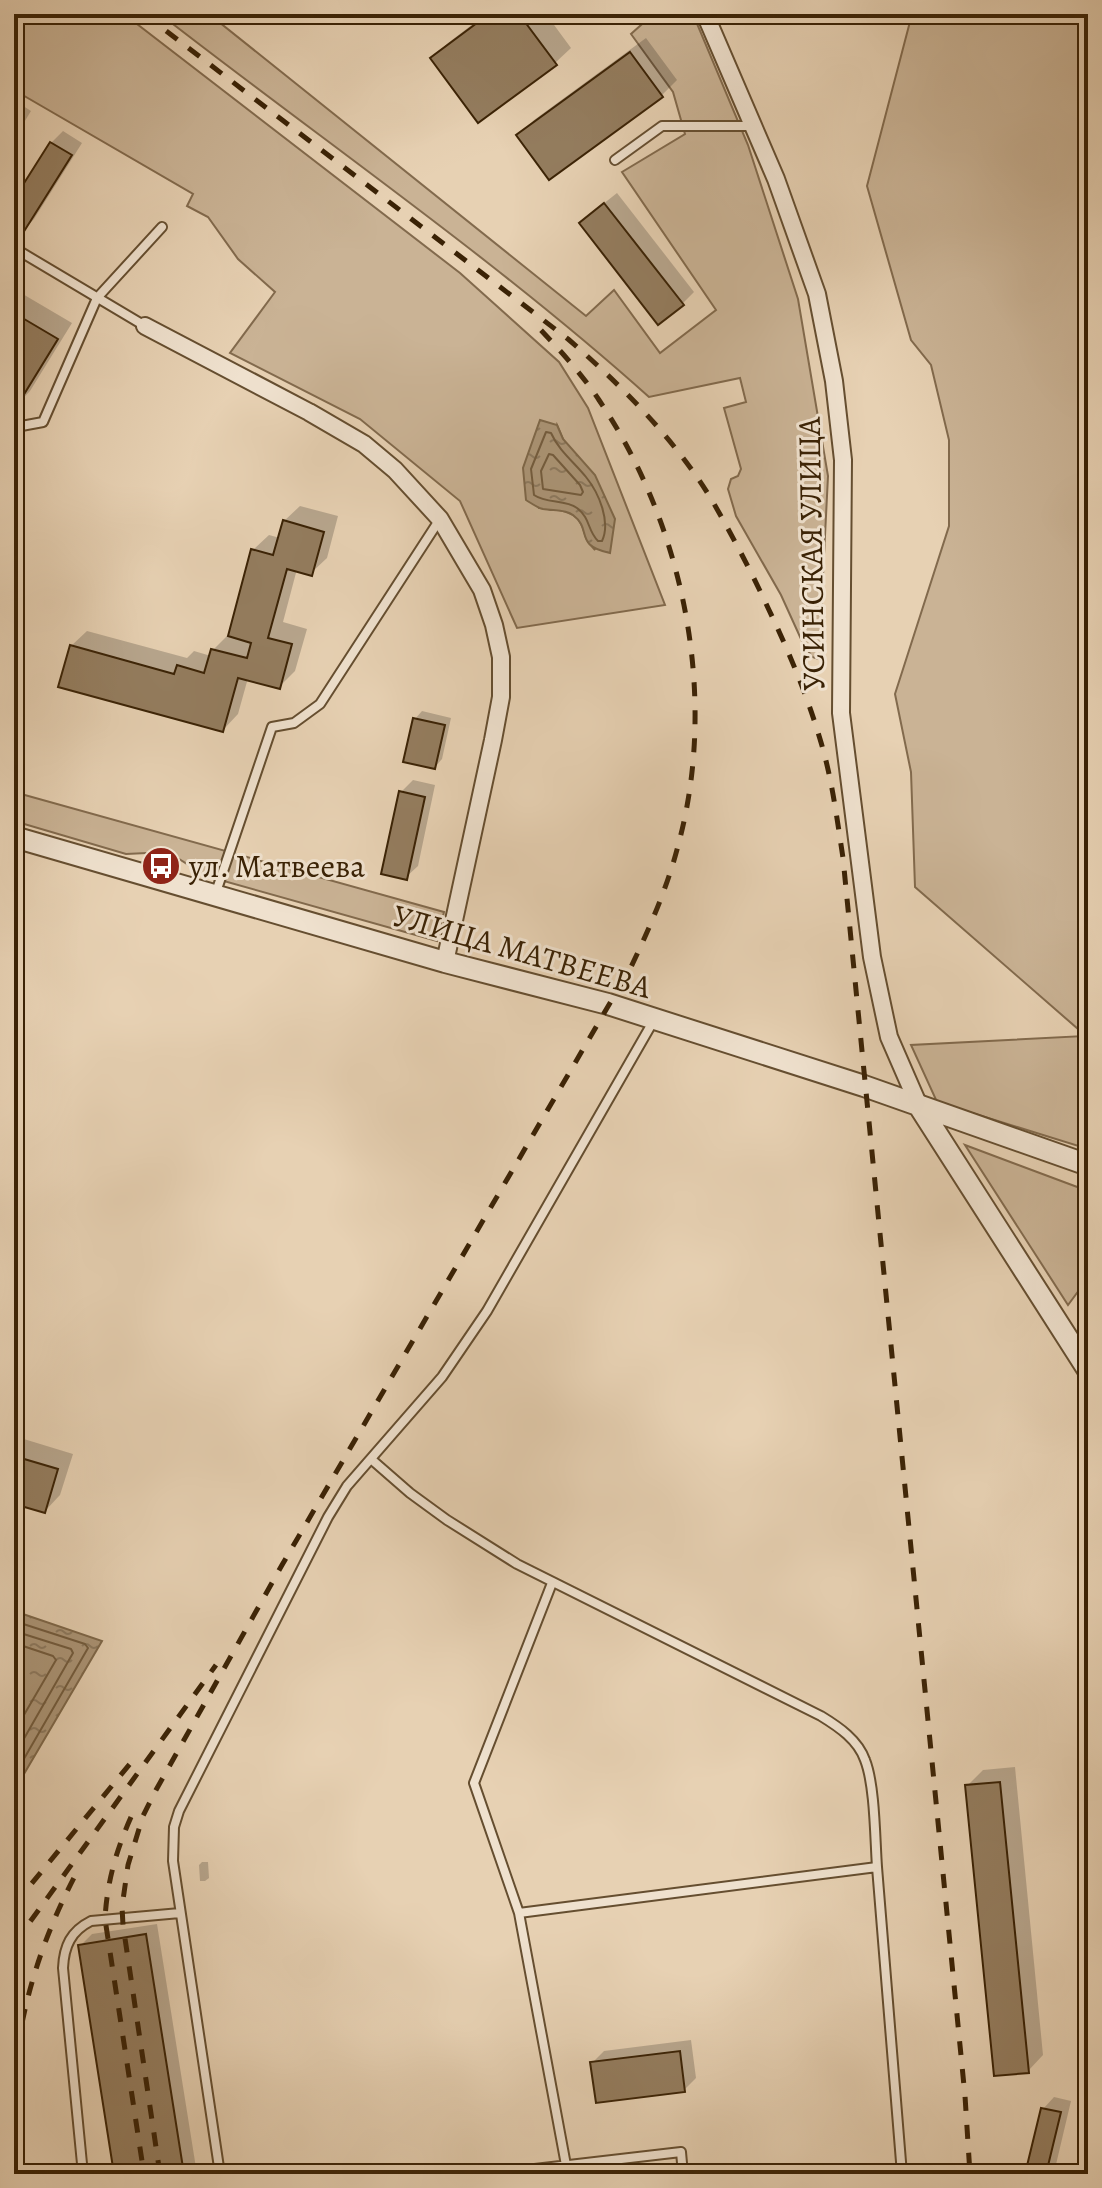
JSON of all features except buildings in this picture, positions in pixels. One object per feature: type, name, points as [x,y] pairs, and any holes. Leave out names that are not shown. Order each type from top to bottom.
[{"type":"street","name":"УСИНСКАЯ УЛИЦА","points":[[705,14],[776,179],[817,294],[834,381],[843,460],[841,713],[872,957],[889,1037],[919,1106]]},
{"type":"street","points":[[145,326],[364,444],[395,470],[440,519],[482,590],[501,657],[501,697],[445,962]]},
{"type":"street","name":"УЛИЦА МАТВЕЕВА","points":[[14,837],[445,962],[608,1004],[864,1086],[1088,1165]]},
{"type":"street","points":[[919,1106],[1088,1370]]},
{"type":"lane","points":[[615,160],[662,126],[753,126]]},
{"type":"lane","points":[[14,426],[43,422],[97,298],[162,227]]},
{"type":"lane","points":[[14,248],[145,326]]},
{"type":"lane","points":[[215,896],[272,727],[294,723],[320,704],[440,519]]},
{"type":"lane","points":[[220,2174],[172,1843],[179,1811],[328,1517],[347,1486],[442,1377],[471,1337],[655,1019]]},
{"type":"lane","points":[[371,1459],[447,1520],[517,1564],[821,1716],[854,1740],[865,1759],[870,1781],[902,2174]]},
{"type":"lane","points":[[552,1583],[474,1783],[519,1913],[566,2165]]},
{"type":"lane","points":[[519,1913],[877,1867]]},
{"type":"lane","points":[[83,2174],[63,1968],[67,1942],[79,1928],[91,1921],[180,1913]]},
{"type":"lane","points":[[492,2174],[681,2152],[683,2174]]},
{"type":"shaded area","points":[[14,14],[124,14],[460,273],[559,362],[588,408],[665,605],[517,628],[460,501],[360,419],[230,353],[275,292],[238,259],[208,217],[187,206],[193,194],[14,90]],"holes":[[[557,425],[595,550],[575,516],[564,511],[539,508]]]},
{"type":"shaded area","points":[[160,14],[225,14],[219,22],[586,316],[614,290],[660,353],[716,310],[622,172],[685,134],[673,92],[631,34],[650,17],[649,14],[693,14],[748,145],[798,299],[828,476],[821,615],[822,660],[812,657],[801,639],[781,595],[736,516],[728,489],[731,479],[738,476],[741,469],[724,408],[746,402],[740,378],[649,397],[470,249]]},
{"type":"shaded area","points":[[912,14],[1088,14],[1088,1149],[937,1102],[911,1045],[1086,1036],[915,887],[911,772],[895,694],[949,526],[949,440],[931,365],[911,340],[867,186]]},
{"type":"shaded area","points":[[14,792],[444,912],[437,941],[206,876],[168,852],[126,854],[14,821]]},
{"type":"shaded area","points":[[965,1145],[1088,1191],[1088,1278],[1068,1305]]},
{"type":"water","points":[[540,420],[557,425],[563,439],[595,475],[615,519],[610,553],[591,546],[579,521],[570,513],[543,509],[526,500],[523,468]]},
{"type":"water","points":[[17,1612],[102,1641],[14,1791],[14,1623]]},
{"type":"railway","points":[[144,14],[568,339],[628,395],[682,457],[713,502],[763,596],[803,690],[828,769],[843,858],[965,2096],[970,2174]]},
{"type":"railway","points":[[160,2174],[122,1907],[128,1865],[143,1816],[282,1565],[631,967],[658,906],[679,842],[690,786],[695,729],[693,671],[686,613],[672,556],[653,502],[628,449],[592,390],[537,326]]},
{"type":"railway","points":[[14,1944],[216,1665]]},
{"type":"railway","points":[[14,1905],[138,1754]]},
{"type":"railway","points":[[131,1817],[113,1867],[105,1919],[144,2174]]},
{"type":"railway","points":[[14,2078],[28,1997],[44,1945],[78,1870]]},
{"type":"railway","points":[[1081,2174],[1088,2153]]},
{"type":"place","name":"ул. Матвеева","points":[[161,866]]}]
